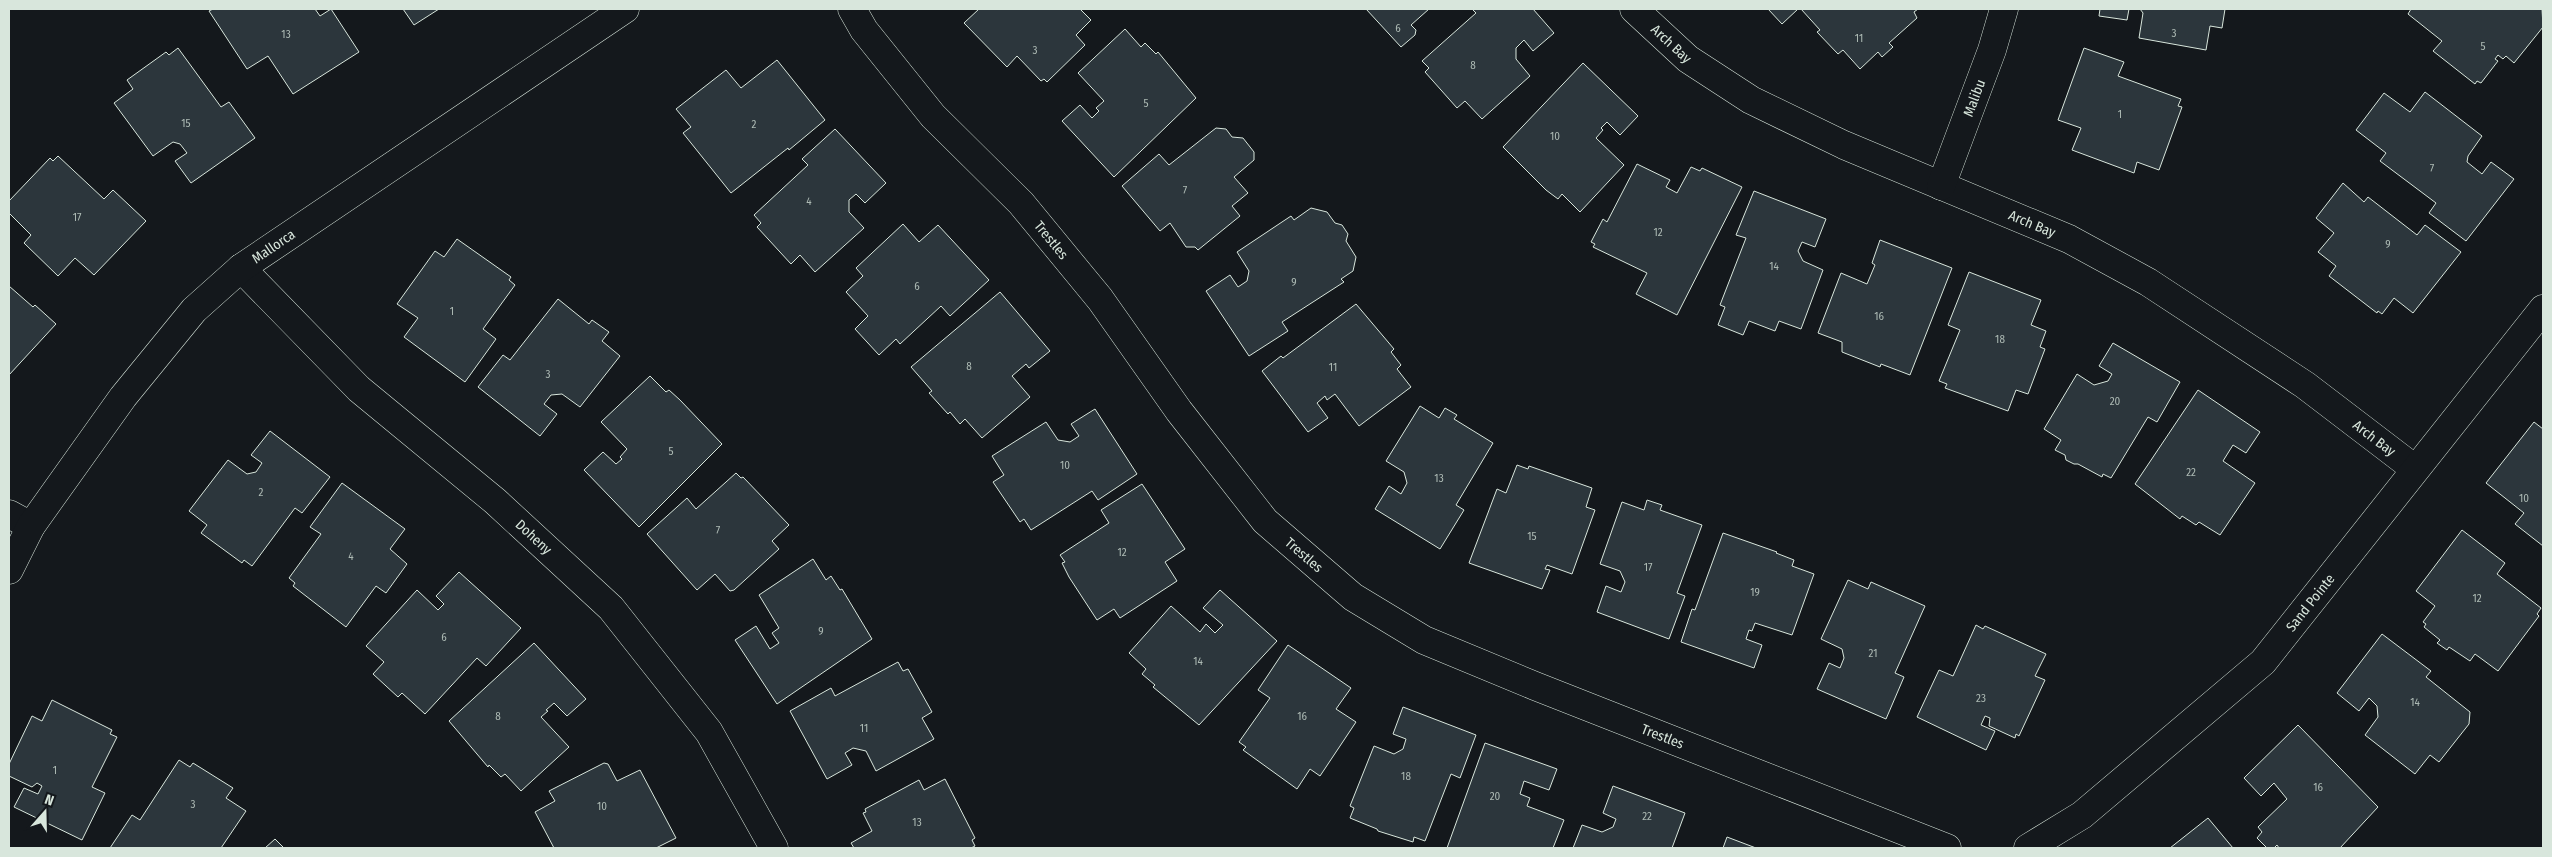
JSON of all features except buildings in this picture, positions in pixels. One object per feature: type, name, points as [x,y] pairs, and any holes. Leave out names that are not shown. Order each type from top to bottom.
[{"type":"street","name":"Mallorca","points":[[9,570],[20,520],[194,310],[241,268],[624,9]]},
{"type":"street","name":"Trestles","points":[[852,9],[864,30],[933,116],[1021,203],[1094,292],[1179,411],[1265,522],[1353,597],[1424,640],[1535,686],[1947,848]]},
{"type":"street","name":"Arch Bay","points":[[1634,9],[1688,59],[1751,100],[1844,145],[2069,239],[2148,282],[2305,385],[2415,469]]},
{"type":"street","name":"Malibu","points":[[1941,186],[1992,50],[2004,9]]},
{"type":"street","name":"Doheny","points":[[241,268],[359,389],[495,501],[611,608],[708,732],[774,848]]},
{"type":"street","name":"Sand Pointe","points":[[2028,848],[2082,815],[2263,662],[2543,309]]}]
